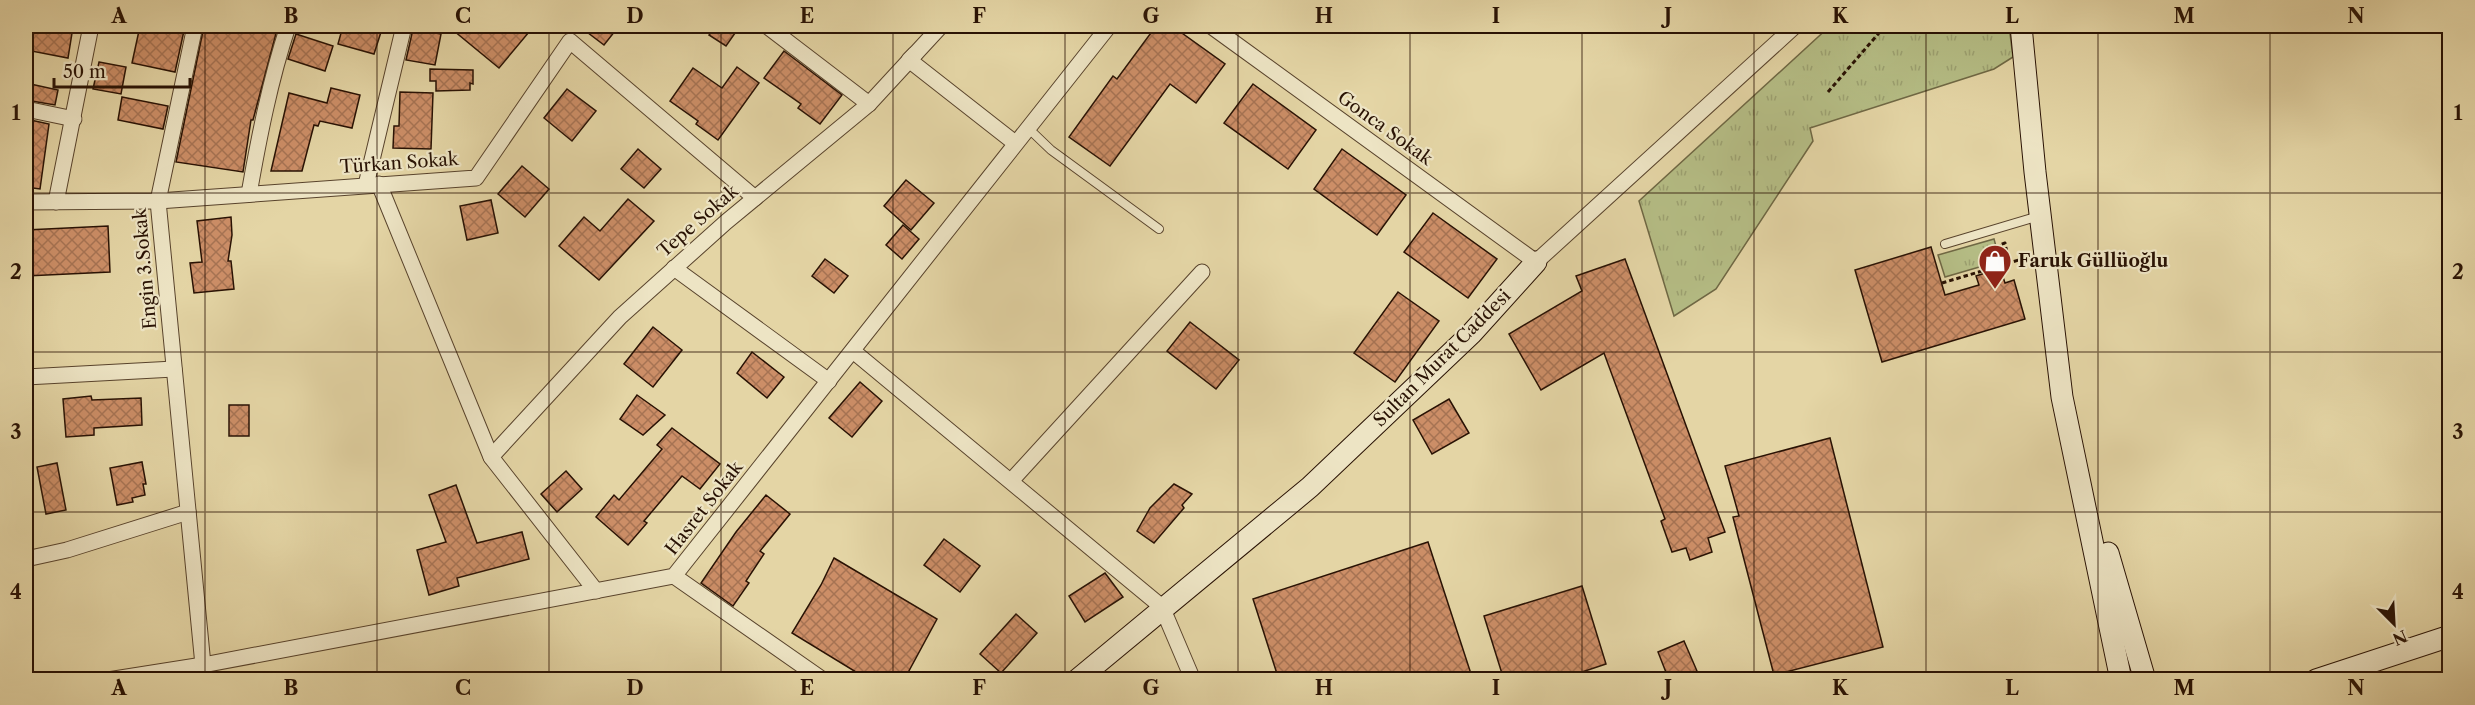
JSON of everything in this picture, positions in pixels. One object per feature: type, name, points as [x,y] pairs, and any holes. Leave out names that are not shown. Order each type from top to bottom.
[{"type":"street","points":[[56,202],[91,26]]},
{"type":"street","name":"Engin 3.Sokak","points":[[195,26],[158,201],[203,665]]},
{"type":"street","points":[[249,194],[260,129],[288,26]]},
{"type":"street","points":[[404,26],[372,184],[491,457],[596,591]]},
{"type":"street","points":[[766,26],[869,104]]},
{"type":"street","points":[[940,26],[909,60],[1015,142]]},
{"type":"street","name":"Tepe Sokak","points":[[491,457],[620,317],[755,198],[869,104],[940,26]]},
{"type":"street","name":"Hasret Sokak","points":[[108,680],[203,665],[674,576],[1109,26]]},
{"type":"street","name":"Gonca Sokak","points":[[1211,26],[1536,261]]},
{"type":"street","name":"Sultan Murat Caddesi","points":[[1077,680],[1162,607],[1310,487],[1471,334],[1536,261],[1795,26]]},
{"type":"street","points":[[2021,26],[2062,396],[2121,680]]},
{"type":"street","name":"Türkan Sokak","points":[[26,202],[158,201],[476,178],[570,41],[755,198]]},
{"type":"street","points":[[26,109],[74,119]]},
{"type":"street","points":[[674,268],[829,381]]},
{"type":"street","points":[[1011,481],[1202,272]]},
{"type":"street","points":[[853,351],[1162,607],[1193,680]]},
{"type":"street","points":[[26,377],[174,369]]},
{"type":"street","points":[[2062,396],[2145,680]]},
{"type":"street","points":[[26,559],[68,550],[188,512]]},
{"type":"street","points":[[674,576],[823,680]]},
{"type":"street","points":[[2316,680],[2338,675],[2450,636]]},
{"type":"lane","points":[[1027,127],[1051,150],[1160,229]]},
{"type":"lane","points":[[1945,244],[2041,216]]},
{"type":"path","points":[[1828,92],[1885,26]]},
{"type":"path","points":[[2004,264],[2000,245],[2005,243],[2009,262]]},
{"type":"path","points":[[1942,283],[2022,259]]},
{"type":"green space","points":[[1830,26],[2009,26],[2013,57],[1994,69],[1810,128],[1813,141],[1716,289],[1674,316],[1639,201]]},
{"type":"green space","points":[[1994,239],[2000,261],[1945,277],[1938,255]]},
{"type":"building","points":[[33,26],[72,33],[68,58],[26,50],[26,31],[32,32]]},
{"type":"building","points":[[140,26],[185,26],[175,72],[132,63]]},
{"type":"building","points":[[204,26],[278,26],[253,120],[251,120],[243,172],[176,162]]},
{"type":"building","points":[[343,26],[357,26],[381,32],[374,54],[338,44]]},
{"type":"building","points":[[448,26],[534,26],[499,68]]},
{"type":"building","points":[[579,26],[619,26],[604,45]]},
{"type":"building","points":[[716,26],[740,26],[726,46],[709,35]]},
{"type":"building","points":[[1156,26],[1172,26],[1225,64],[1196,103],[1170,84],[1110,166],[1069,137],[1113,76],[1117,79]]},
{"type":"building","points":[[413,29],[441,34],[435,65],[406,60]]},
{"type":"building","points":[[296,34],[333,46],[325,71],[288,59]]},
{"type":"building","points":[[784,51],[842,95],[820,124],[798,108],[801,104],[764,78]]},
{"type":"building","points":[[99,62],[126,67],[121,94],[93,89]]},
{"type":"building","points":[[737,67],[759,83],[718,140],[696,124],[698,121],[670,101],[693,68],[722,88]]},
{"type":"building","points":[[430,69],[473,70],[473,84],[470,83],[470,90],[436,91],[436,81],[430,81]]},
{"type":"building","points":[[26,83],[58,90],[55,105],[26,100]]},
{"type":"building","points":[[1253,84],[1316,130],[1288,169],[1224,123]]},
{"type":"building","points":[[331,88],[360,95],[352,128],[320,121],[318,126],[314,125],[302,171],[271,171],[289,93],[327,103]]},
{"type":"building","points":[[567,89],[596,111],[572,141],[544,118]]},
{"type":"building","points":[[400,92],[433,93],[431,149],[393,148],[394,126],[399,126]]},
{"type":"building","points":[[122,97],[168,106],[163,129],[118,120]]},
{"type":"building","points":[[26,119],[49,124],[40,189],[26,187]]},
{"type":"building","points":[[638,149],[661,169],[644,188],[621,169]]},
{"type":"building","points":[[1342,149],[1406,195],[1377,235],[1314,189]]},
{"type":"building","points":[[522,166],[549,189],[525,217],[498,194]]},
{"type":"building","points":[[906,180],[934,203],[911,230],[884,206]]},
{"type":"building","points":[[628,199],[654,221],[599,280],[559,246],[584,217],[600,231]]},
{"type":"building","points":[[491,200],[498,233],[467,240],[460,206]]},
{"type":"building","points":[[1433,213],[1497,259],[1468,298],[1404,252]]},
{"type":"building","points":[[231,217],[232,235],[228,261],[231,261],[234,289],[194,293],[190,263],[202,262],[197,221]]},
{"type":"building","points":[[903,225],[919,239],[902,259],[886,245]]},
{"type":"building","points":[[108,226],[110,272],[26,276],[26,230]]},
{"type":"building","points":[[1931,247],[1945,295],[1979,285],[1976,276],[2000,268],[2005,283],[2014,280],[2025,319],[1882,362],[1855,270]]},
{"type":"building","points":[[825,259],[848,276],[834,293],[812,276]]},
{"type":"building","points":[[1625,259],[1725,532],[1708,538],[1712,552],[1690,560],[1686,548],[1672,552],[1661,521],[1665,519],[1604,353],[1541,390],[1509,334],[1582,291],[1576,276]]},
{"type":"building","points":[[1398,292],[1439,321],[1395,382],[1354,353]]},
{"type":"building","points":[[1190,322],[1239,360],[1216,389],[1167,351]]},
{"type":"building","points":[[653,327],[682,350],[653,387],[624,364]]},
{"type":"building","points":[[752,352],[784,377],[767,398],[737,373]]},
{"type":"building","points":[[860,382],[882,401],[852,437],[829,418]]},
{"type":"building","points":[[637,395],[665,415],[643,435],[620,419]]},
{"type":"building","points":[[91,396],[92,400],[141,398],[142,425],[94,428],[94,435],[66,437],[63,399]]},
{"type":"building","points":[[1449,399],[1469,433],[1432,454],[1413,420]]},
{"type":"building","points":[[229,405],[249,405],[249,436],[229,436]]},
{"type":"building","points":[[672,428],[720,464],[700,489],[682,476],[644,521],[647,523],[628,545],[596,517],[614,495],[619,500],[662,449],[657,445]]},
{"type":"building","points":[[1830,438],[1883,647],[1774,675],[1733,517],[1739,516],[1725,466]]},
{"type":"building","points":[[142,462],[146,484],[143,484],[145,495],[132,498],[133,502],[117,505],[110,468]]},
{"type":"building","points":[[57,463],[66,510],[46,514],[37,467]]},
{"type":"building","points":[[566,471],[582,489],[557,512],[541,494]]},
{"type":"building","points":[[1174,484],[1192,494],[1182,505],[1184,508],[1154,543],[1137,531],[1150,508]]},
{"type":"building","points":[[456,485],[477,543],[522,532],[529,559],[457,578],[459,586],[429,595],[417,550],[446,542],[429,495]]},
{"type":"building","points":[[766,495],[790,514],[760,551],[764,554],[746,581],[749,583],[733,606],[701,583],[736,532]]},
{"type":"building","points":[[944,539],[980,566],[960,592],[924,565]]},
{"type":"building","points":[[1428,542],[1473,680],[1279,680],[1253,599]]},
{"type":"building","points":[[834,558],[937,619],[904,680],[869,680],[792,633],[821,585]]},
{"type":"building","points":[[1105,573],[1123,597],[1085,622],[1069,596]]},
{"type":"building","points":[[1582,586],[1606,664],[1558,680],[1504,680],[1484,616]]},
{"type":"building","points":[[1016,614],[1037,633],[1001,673],[980,654]]},
{"type":"building","points":[[1684,641],[1697,671],[1676,680],[1669,680],[1658,652]]},
{"type":"place","name":"Faruk Güllüoğlu","points":[[1995,290]]}]
